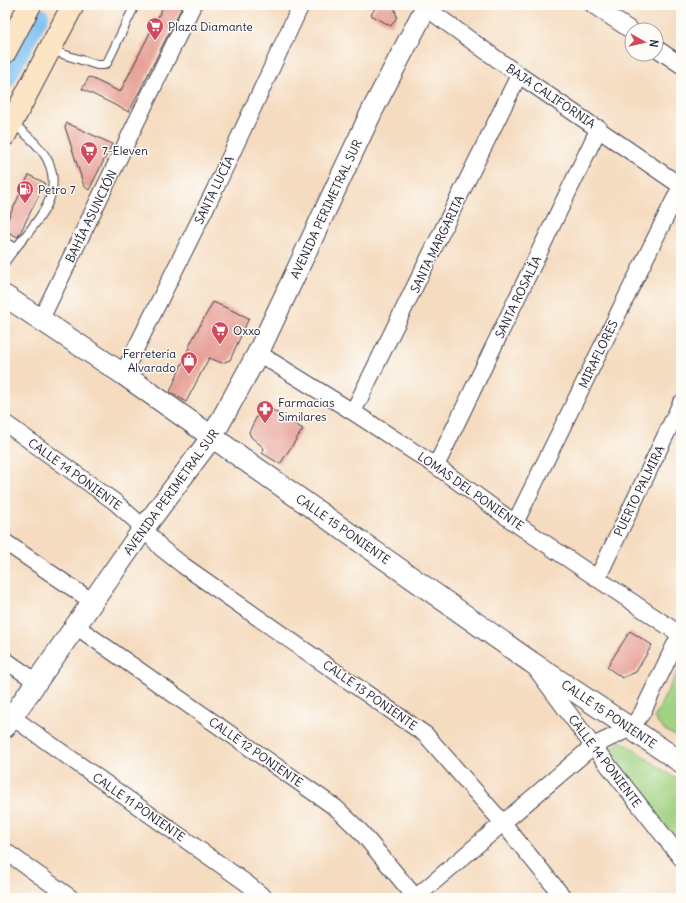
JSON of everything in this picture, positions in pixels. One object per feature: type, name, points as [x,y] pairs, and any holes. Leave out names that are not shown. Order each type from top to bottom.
[{"type":"main road","points":[[7,45],[30,5]]},
{"type":"main road","points":[[9,129],[73,5]]},
{"type":"street","name":"BAHÍA ASUNCIÓN","points":[[41,319],[193,5]]},
{"type":"street","name":"SANTA LUCÍA","points":[[123,374],[215,189],[301,5]]},
{"type":"street","points":[[594,5],[624,26]]},
{"type":"street","name":"BAJA CALIFORNIA","points":[[425,6],[519,75],[599,128],[681,186]]},
{"type":"street","name":"AVENIDA PERIMETRAL SUR","points":[[8,722],[77,627],[144,528],[212,437],[258,353],[372,111],[425,6]]},
{"type":"street","points":[[664,53],[681,65]]},
{"type":"street","name":"SANTA MARGARITA","points":[[353,412],[519,75]]},
{"type":"street","name":"SANTA ROSALÍA","points":[[436,466],[599,128]]},
{"type":"street","name":"MIRAFLORES","points":[[515,523],[681,186]]},
{"type":"street","name":"CALLE 15 PONIENTE","points":[[5,296],[123,374],[531,662],[681,762]]},
{"type":"street","name":"LOMAS DEL PONIENTE","points":[[258,353],[436,466],[515,523],[681,634]]},
{"type":"street","name":"PUERTO PALMIRA","points":[[597,579],[681,403]]},
{"type":"street","name":"CALLE 14 PONIENTE","points":[[5,423],[115,502],[144,528]]},
{"type":"street","name":"CALLE 13 PONIENTE","points":[[144,528],[161,548],[184,566],[426,735],[502,822],[564,898]]},
{"type":"street","points":[[5,542],[93,602]]},
{"type":"street","name":"CALLE 12 PONIENTE","points":[[77,627],[336,808],[361,832],[416,898]]},
{"type":"street","points":[[416,898],[502,822],[593,746],[631,728],[649,699],[681,634]]},
{"type":"street","points":[[5,660],[37,682]]},
{"type":"street","name":"CALLE 14 PONIENTE","points":[[531,662],[593,746],[681,858]]},
{"type":"street","name":"CALLE 11 PONIENTE","points":[[8,722],[245,882],[266,898]]},
{"type":"street","points":[[5,851],[71,898]]},
{"type":"lane","points":[[49,49],[97,65],[104,65],[107,63],[135,5]]},
{"type":"lane","points":[[5,262],[15,247],[48,207],[53,190],[52,173],[48,160],[38,146],[9,129]]},
{"type":"lane","points":[[5,242],[15,247]]},
{"type":"green space","points":[[681,664],[681,733],[679,738],[663,729],[654,718]]},
{"type":"green space","points":[[621,741],[681,782],[681,843],[604,754]]},
{"type":"building","name":"Plaza Diamante","points":[[164,5],[183,5],[129,112],[82,89],[89,77],[120,92]]},
{"type":"building","points":[[377,5],[394,6],[397,17],[391,26],[371,15]]},
{"type":"building","name":"7-Eleven","points":[[67,123],[112,144],[89,190],[84,186],[65,127]]},
{"type":"building","name":"Petro 7","points":[[29,175],[45,183],[18,237],[5,231],[5,225]]},
{"type":"building","points":[[213,302],[249,318],[230,360],[222,363],[209,358],[186,402],[170,392],[192,340]]},
{"type":"building","points":[[263,404],[303,429],[280,464],[262,453],[264,448],[251,437],[249,432]]},
{"type":"building","points":[[630,631],[652,645],[636,672],[622,678],[607,667]]},
{"type":"waterway","points":[[5,83],[41,16]]},
{"type":"place","name":"Plaza Diamante","points":[[155,41]]},
{"type":"place","name":"7-Eleven","points":[[89,165]]},
{"type":"place","name":"Petro 7","points":[[25,204]]},
{"type":"place","name":"Oxxo","points":[[220,345]]},
{"type":"place","name":"Ferretería Alvarado","points":[[189,375]]},
{"type":"place","name":"Farmacias Similares","points":[[265,424]]}]
